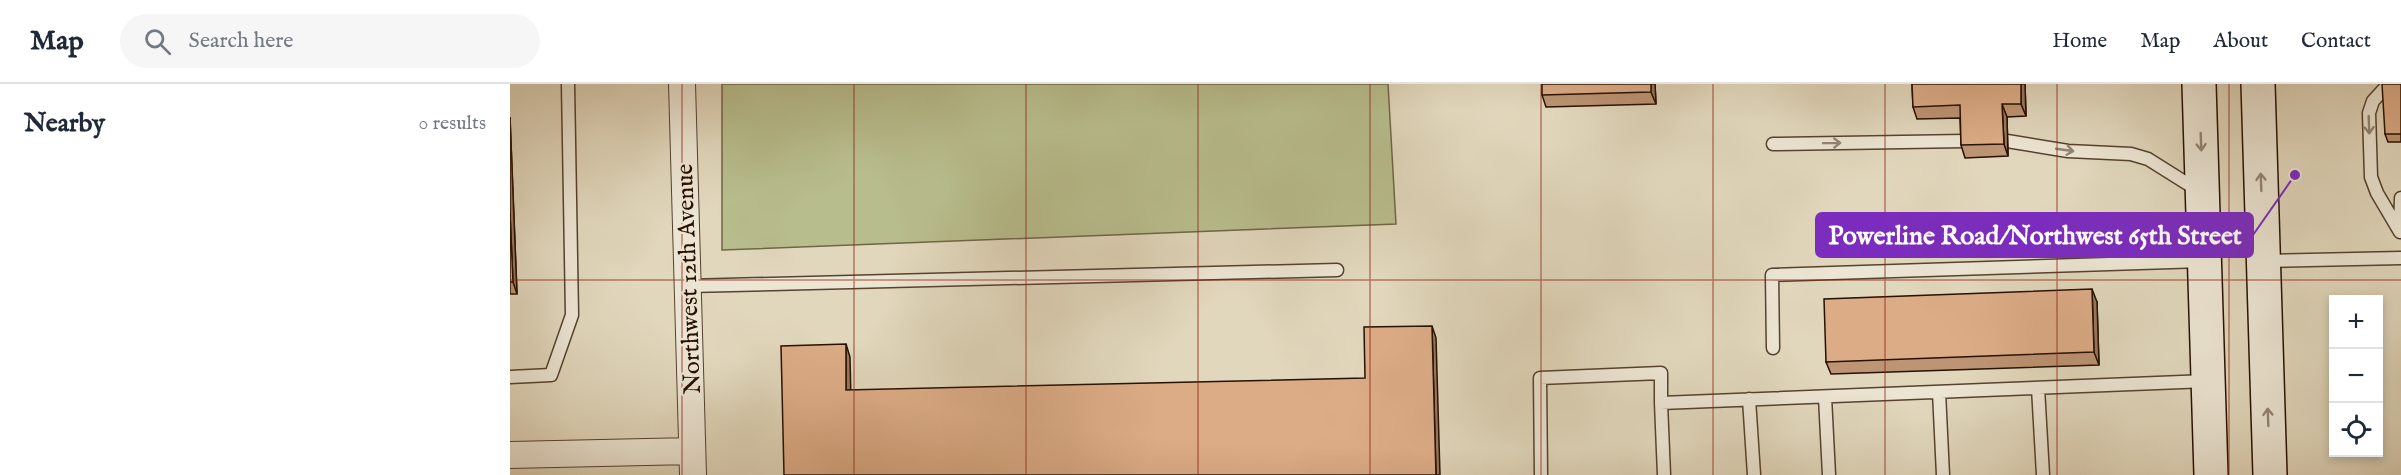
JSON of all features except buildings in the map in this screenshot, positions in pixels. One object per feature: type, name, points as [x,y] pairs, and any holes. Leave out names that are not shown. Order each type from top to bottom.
[{"type":"main road","points":[[2199,84],[2211,475]]},
{"type":"main road","points":[[2258,84],[2270,475]]},
{"type":"street","name":"Northwest 12th Avenue","points":[[682,84],[693,463]]},
{"type":"street","points":[[510,455],[693,463]]},
{"type":"lane","points":[[510,376],[552,375],[572,315],[568,84]]},
{"type":"lane","points":[[2401,86],[2385,88],[2373,101],[2369,114],[2371,177],[2401,234]]},
{"type":"lane","points":[[1773,144],[1965,141]]},
{"type":"lane","points":[[2007,141],[2079,152],[2131,154],[2148,159],[2203,192]]},
{"type":"lane","points":[[2401,198],[2401,234]]},
{"type":"lane","points":[[2263,261],[2401,258]]},
{"type":"lane","points":[[1773,348],[1772,275],[2205,261]]},
{"type":"lane","points":[[688,286],[1337,270]]},
{"type":"lane","points":[[1541,475],[1540,378],[1661,373],[1664,475]]},
{"type":"lane","points":[[1661,403],[2208,381]]},
{"type":"lane","points":[[2038,388],[2043,475]]},
{"type":"lane","points":[[1940,392],[1943,475]]},
{"type":"lane","points":[[1825,397],[1829,475]]},
{"type":"lane","points":[[1749,399],[1754,475]]},
{"type":"green space","points":[[722,84],[1388,84],[1396,224],[722,250]]},
{"type":"place","name":"Powerline Road/Northwest 65th Street","points":[[2295,175]]}]
